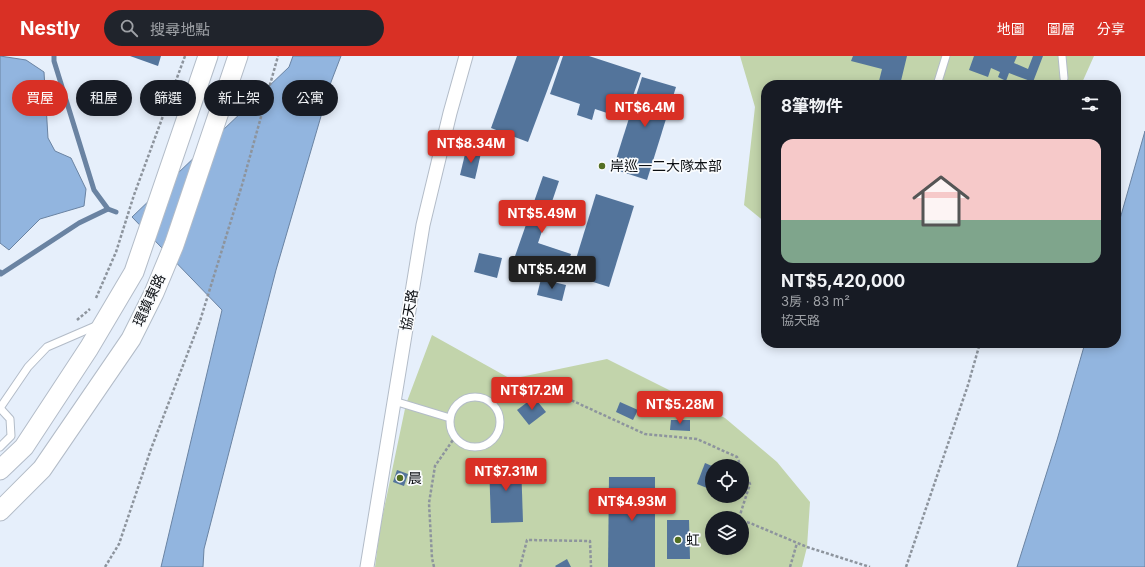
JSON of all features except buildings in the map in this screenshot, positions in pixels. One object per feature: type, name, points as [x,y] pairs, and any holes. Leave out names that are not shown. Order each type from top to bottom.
[{"type":"street","name":"環鎮東路","points":[[0,470],[24,447],[90,348],[134,272],[208,56]]},
{"type":"street","name":"環鎮東路","points":[[0,511],[42,469],[131,339],[154,293],[174,245],[238,56]]},
{"type":"street","name":"協天路","points":[[367,567],[424,225],[450,113],[466,56]]},
{"type":"lane","points":[[939,80],[946,56]]},
{"type":"lane","points":[[1062,56],[1064,78]]},
{"type":"lane","points":[[0,448],[12,436],[10,419],[0,408],[28,367],[47,347],[105,322]]},
{"type":"lane","points":[[472,397],[482,398],[492,403],[498,411],[500,421],[499,432],[493,440],[484,446],[473,447],[463,444],[455,437],[450,428],[450,418],[454,408],[462,401],[472,397]]},
{"type":"lane","points":[[394,401],[450,418]]},
{"type":"path","points":[[95,301],[116,252],[134,195],[185,56]]},
{"type":"path","points":[[105,567],[119,544],[151,449],[200,321],[242,185],[278,56]]},
{"type":"path","points":[[76,321],[92,308]]},
{"type":"path","points":[[906,567],[968,385],[979,348]]},
{"type":"path","points":[[492,403],[522,389],[549,390],[645,434],[697,439],[737,457],[738,459]]},
{"type":"path","points":[[434,567],[432,558],[429,503],[435,466],[455,437]]},
{"type":"path","points":[[749,523],[807,547],[870,567]]},
{"type":"path","points":[[520,567],[527,540],[590,541],[591,567]]},
{"type":"path","points":[[790,567],[797,543]]},
{"type":"green space","points":[[740,56],[1094,56],[1083,80],[761,80],[761,219],[744,205],[755,107]]},
{"type":"green space","points":[[432,335],[511,379],[607,359],[725,418],[777,462],[810,502],[807,547],[802,567],[375,567],[380,528],[406,404]]},
{"type":"water","points":[[0,56],[26,60],[44,72],[44,80],[12,80],[12,116],[47,116],[48,138],[55,151],[71,158],[86,189],[84,206],[40,219],[9,250],[0,243]]},
{"type":"water","points":[[293,56],[341,56],[332,80],[282,80],[282,116],[321,116],[276,270],[204,549],[203,567],[161,567],[222,310],[132,217],[238,116],[274,116],[274,81],[289,67]]},
{"type":"water","points":[[1145,131],[1145,567],[1017,567],[1057,440],[1084,348],[1121,348],[1121,215]]},
{"type":"waterway","points":[[54,56],[54,61],[94,190],[108,209],[116,212]]},
{"type":"waterway","points":[[0,272],[1,274],[79,223],[108,209]]},
{"type":"place","name":"岸巡一二大隊本部","points":[[602,166]]},
{"type":"place","name":"晨","points":[[400,478]]},
{"type":"place","name":"虹","points":[[678,540]]}]
